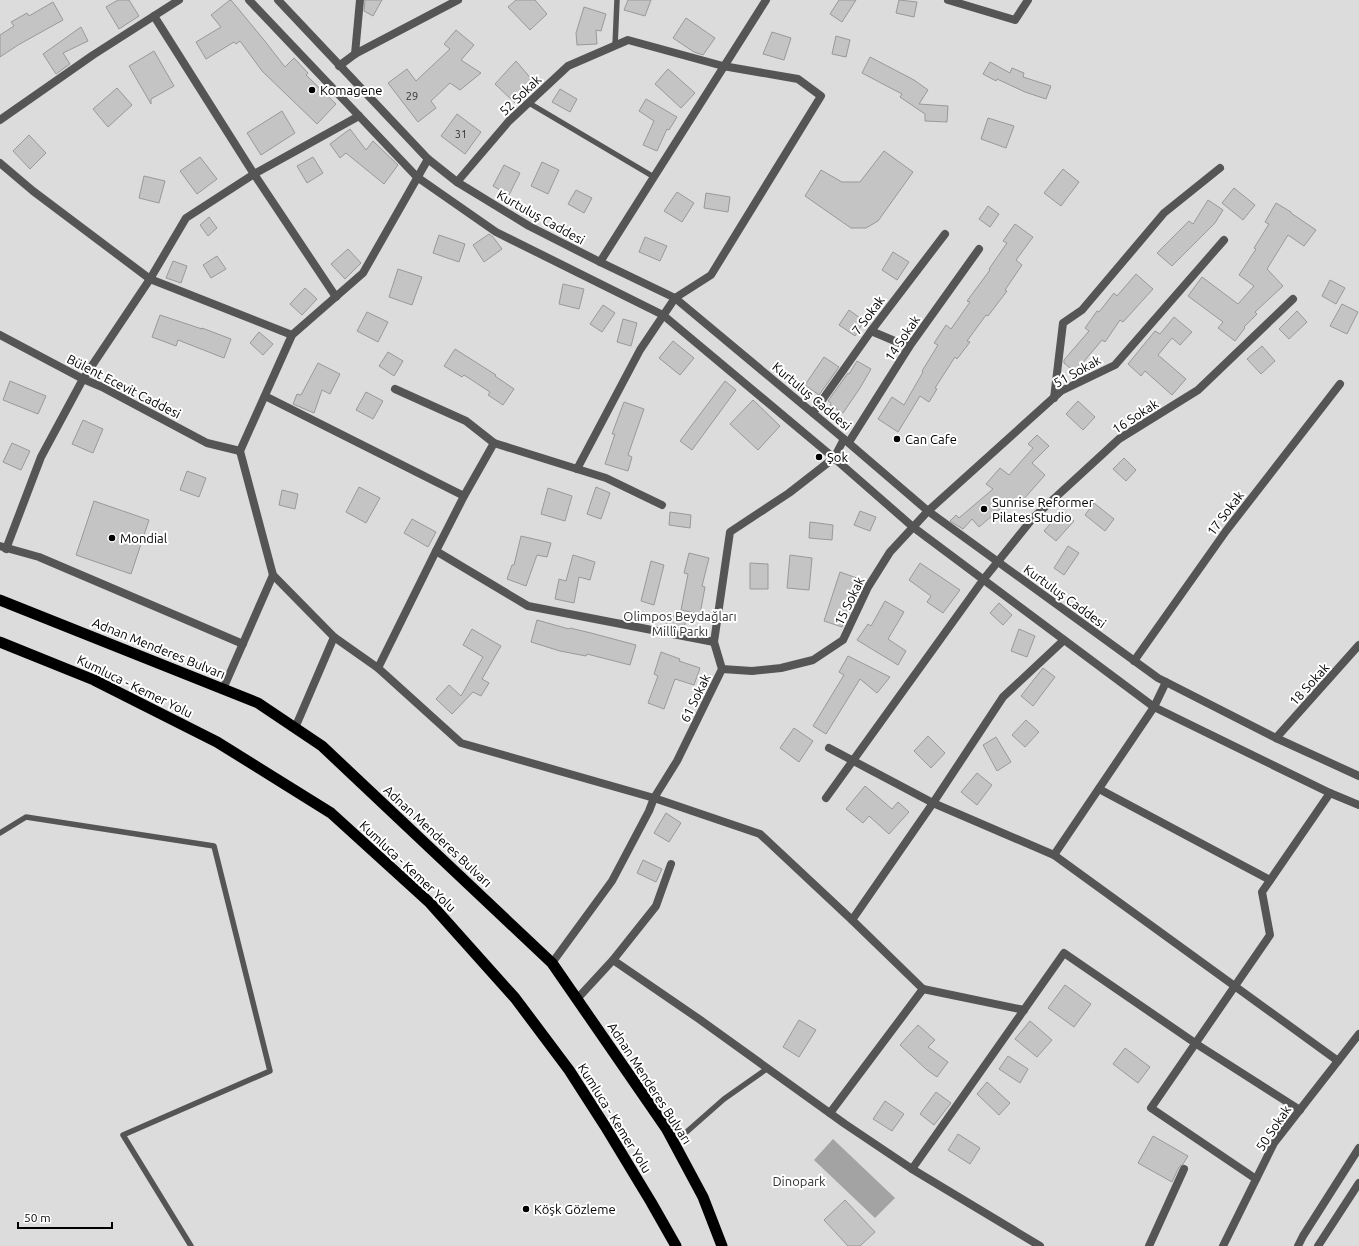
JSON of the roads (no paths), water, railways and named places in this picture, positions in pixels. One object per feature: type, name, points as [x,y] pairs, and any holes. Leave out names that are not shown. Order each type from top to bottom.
[{"type":"highway","name":"Adnan Menderes Bulvarı","points":[[0,600],[258,703],[322,746],[552,963],[666,1128],[703,1197],[722,1246]]},
{"type":"highway","name":"Kumluca - Kemer Yolu","points":[[0,642],[94,680],[217,742],[331,813],[430,903],[515,998],[569,1070],[652,1202],[676,1246]]},
{"type":"street","points":[[0,120],[93,55],[179,0]]},
{"type":"street","points":[[249,0],[417,177],[496,232],[663,315],[834,458],[913,527],[1154,707],[1359,806]]},
{"type":"street","name":"Kurtuluş Caddesi","points":[[278,0],[428,159],[456,182],[529,226],[675,298],[928,511],[1134,661],[1166,682],[1276,738],[1359,776]]},
{"type":"street","points":[[355,54],[360,0]]},
{"type":"street","points":[[339,66],[355,54],[458,0]]},
{"type":"street","points":[[600,262],[766,0]]},
{"type":"street","points":[[948,0],[1015,20],[1028,0]]},
{"type":"street","points":[[154,16],[254,174],[336,297]]},
{"type":"street","name":"52 Sokak","points":[[456,182],[509,121],[568,66],[628,40],[723,66]]},
{"type":"street","points":[[577,469],[640,350],[675,298],[711,275],[822,96],[798,80],[723,66]]},
{"type":"street","points":[[243,644],[40,557],[3,547],[41,457],[82,379],[150,279],[186,218],[254,174],[359,116]]},
{"type":"street","points":[[428,159],[363,272],[292,335],[240,451],[273,574],[334,637],[378,668],[461,744],[654,798],[760,834],[923,989],[1024,1010]]},
{"type":"street","points":[[0,163],[32,191],[150,279],[292,335]]},
{"type":"street","points":[[1054,398],[1063,323],[1082,310],[1164,214],[1220,168]]},
{"type":"street","name":"7 Sokak","points":[[813,413],[871,331],[945,234]]},
{"type":"street","name":"51 Sokak","points":[[928,511],[1061,391],[1114,365],[1224,240]]},
{"type":"street","name":"14 Sokak","points":[[846,441],[909,347],[979,249]]},
{"type":"street","name":"16 Sokak","points":[[826,798],[983,580],[1033,518],[1119,439],[1198,390],[1293,299]]},
{"type":"street","points":[[871,331],[909,347]]},
{"type":"street","name":"Bülent Ecevit Caddesi","points":[[0,335],[207,443],[240,451]]},
{"type":"street","name":"17 Sokak","points":[[1134,661],[1226,531],[1340,384]]},
{"type":"street","points":[[395,389],[466,421],[494,443],[606,478],[662,505]]},
{"type":"street","points":[[265,396],[464,496]]},
{"type":"street","name":"61 Sokak","points":[[552,963],[612,881],[649,811],[654,798],[677,761],[722,669],[714,642],[730,532],[789,492],[834,458],[846,441]]},
{"type":"street","points":[[378,668],[464,496],[494,443]]},
{"type":"street","name":"15 Sokak","points":[[722,669],[752,672],[782,668],[813,660],[843,640],[868,587],[890,552],[928,511]]},
{"type":"street","points":[[436,551],[528,606],[714,642]]},
{"type":"street","points":[[223,689],[273,574]]},
{"type":"street","points":[[295,728],[334,637]]},
{"type":"street","points":[[852,920],[933,803],[1003,697],[1064,640]]},
{"type":"street","name":"18 Sokak","points":[[1276,738],[1359,645]]},
{"type":"street","points":[[1054,855],[1154,707],[1166,682]]},
{"type":"street","points":[[829,748],[933,803],[1054,855],[1338,1061]]},
{"type":"street","points":[[1098,789],[1270,880]]},
{"type":"street","points":[[1256,1179],[1151,1108],[1270,935],[1262,892],[1330,793]]},
{"type":"street","points":[[577,999],[612,960],[656,906],[671,864]]},
{"type":"street","points":[[912,1169],[1064,953],[1196,1044],[1300,1110]]},
{"type":"street","points":[[612,960],[699,1019],[830,1113],[912,1169],[1040,1246]]},
{"type":"street","points":[[830,1113],[923,989]]},
{"type":"street","name":"50 Sokak","points":[[1223,1246],[1274,1143],[1359,1034]]},
{"type":"street","points":[[1298,1246],[1359,1148]]},
{"type":"street","points":[[1150,1246],[1184,1169]]},
{"type":"street","points":[[1318,1246],[1359,1182]]},
{"type":"lane","points":[[615,46],[617,0]]},
{"type":"lane","points":[[529,102],[654,177]]},
{"type":"lane","points":[[0,833],[26,817],[214,846],[270,1071],[123,1135],[191,1246]]},
{"type":"lane","points":[[674,1143],[724,1099],[768,1068]]},
{"type":"place","name":"Komagene","points":[[312,90]]},
{"type":"place","name":"Can Cafe","points":[[897,439]]},
{"type":"place","name":"Şok","points":[[819,457]]},
{"type":"place","name":"Sunrise Reformer Pilates Studio","points":[[984,509]]},
{"type":"place","name":"Mondial","points":[[112,538]]},
{"type":"place","name":"Köşk Gözleme","points":[[526,1209]]},
{"type":"park label","name":"Olimpos Beydağları Millî Parkı","points":[[680,624]]},
{"type":"park label","name":"Dinopark","points":[[799,1181]]}]
